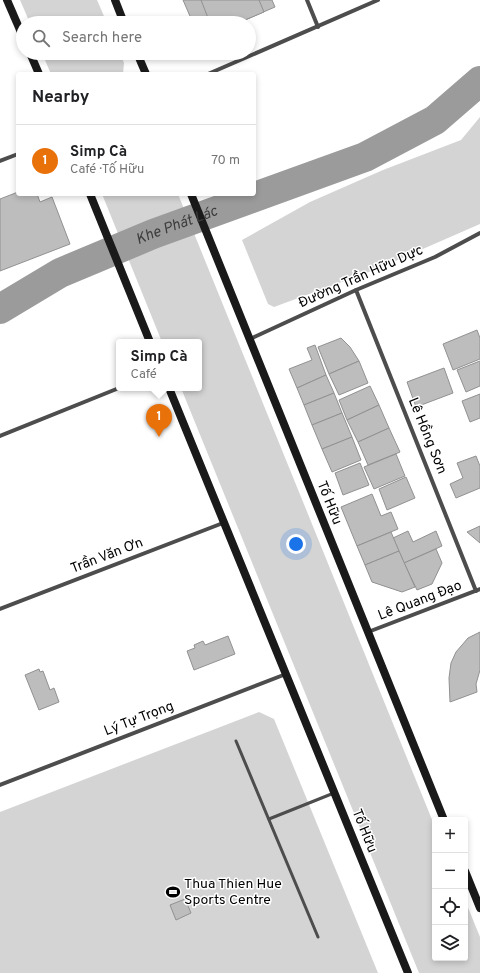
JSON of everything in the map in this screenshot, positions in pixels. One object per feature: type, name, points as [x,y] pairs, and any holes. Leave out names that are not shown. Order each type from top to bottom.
[{"type":"main road","points":[[7,0],[16,21]]},
{"type":"main road","points":[[115,0],[121,16]]},
{"type":"main road","points":[[33,60],[38,72]]},
{"type":"main road","points":[[140,60],[145,72]]},
{"type":"main road","points":[[91,196],[149,339]]},
{"type":"main road","name":"Tố Hữu","points":[[192,196],[367,633],[443,817]]},
{"type":"main road","name":"Tố Hữu","points":[[169,391],[408,973]]},
{"type":"main road","points":[[468,878],[480,905]]},
{"type":"street","points":[[307,0],[318,27]]},
{"type":"street","points":[[256,53],[378,0]]},
{"type":"street","points":[[213,72],[241,60]]},
{"type":"street","points":[[0,161],[16,155]]},
{"type":"street","name":"Đường Trần Hữu Dực","points":[[249,340],[356,290],[435,257],[480,233]]},
{"type":"street","name":"Lê Hồng Sơn","points":[[356,290],[478,590]]},
{"type":"street","points":[[0,436],[116,389]]},
{"type":"street","name":"Trần Văn Ơn","points":[[0,609],[223,523]]},
{"type":"street","name":"Lê Quang Đạo","points":[[367,633],[478,590]]},
{"type":"street","name":"Lý Tự Trọng","points":[[0,784],[286,674]]},
{"type":"lane","points":[[236,741],[318,937]]},
{"type":"lane","points":[[269,819],[335,793]]},
{"type":"shaded area","points":[[20,0],[97,0],[104,16],[27,16]]},
{"type":"shaded area","points":[[45,60],[123,60],[124,63],[123,72],[50,72]]},
{"type":"shaded area","points":[[480,117],[480,224],[377,269],[274,307],[268,304],[242,240],[310,202],[383,170],[461,140]]},
{"type":"shaded area","points":[[103,196],[179,196],[432,820],[432,961],[468,961],[468,907],[480,937],[480,973],[419,973],[182,391],[202,391],[202,339],[161,339]]},
{"type":"shaded area","name":"Thua Thien Hue Sports Centre","points":[[259,712],[274,719],[378,973],[0,973],[0,812]]},
{"type":"building","points":[[183,0],[272,0],[275,7],[254,16],[190,16]]},
{"type":"building","points":[[201,0],[259,0],[264,12],[255,16],[207,16]]},
{"type":"building","points":[[16,193],[16,196],[38,196],[40,202],[52,197],[70,244],[0,271],[0,199]]},
{"type":"building","points":[[477,330],[480,338],[480,359],[453,370],[443,344]]},
{"type":"building","points":[[341,338],[350,347],[359,361],[329,374],[318,347]]},
{"type":"building","points":[[315,345],[326,375],[297,388],[289,369],[312,360],[307,348]]},
{"type":"building","points":[[359,361],[368,383],[339,395],[329,374]]},
{"type":"building","points":[[480,361],[480,386],[466,392],[457,370]]},
{"type":"building","points":[[444,368],[453,393],[416,407],[407,382]]},
{"type":"building","points":[[326,375],[334,393],[304,405],[297,388]]},
{"type":"building","points":[[370,386],[379,405],[347,420],[339,400]]},
{"type":"building","points":[[334,393],[342,413],[312,425],[304,405]]},
{"type":"building","points":[[480,394],[480,418],[470,422],[462,401]]},
{"type":"building","points":[[379,405],[389,428],[358,442],[347,420]]},
{"type":"building","points":[[342,413],[352,437],[322,449],[312,425]]},
{"type":"building","points":[[389,428],[400,452],[368,465],[358,442]]},
{"type":"building","points":[[352,437],[361,460],[332,472],[322,449]]},
{"type":"building","points":[[396,454],[405,476],[374,489],[364,467]]},
{"type":"building","points":[[476,456],[480,466],[480,488],[456,498],[450,484],[463,478],[457,463]]},
{"type":"building","points":[[360,463],[369,485],[343,495],[335,473]]},
{"type":"building","points":[[406,477],[415,498],[387,510],[379,489]]},
{"type":"building","points":[[372,494],[381,516],[391,512],[398,529],[357,546],[341,507]]},
{"type":"building","points":[[480,526],[480,543],[467,532]]},
{"type":"building","points":[[408,531],[413,542],[436,531],[442,546],[404,563],[393,538]]},
{"type":"building","points":[[391,532],[399,551],[365,565],[357,546]]},
{"type":"building","points":[[436,549],[442,563],[432,584],[417,590],[404,563]]},
{"type":"building","points":[[399,551],[415,587],[402,592],[372,582],[365,565]]},
{"type":"building","points":[[480,632],[480,670],[476,684],[477,692],[450,702],[449,678],[451,663],[456,652],[468,638]]},
{"type":"building","points":[[228,636],[235,654],[194,670],[187,651],[195,648],[194,645],[203,641],[205,645]]},
{"type":"building","points":[[39,669],[40,672],[43,671],[50,690],[54,688],[59,702],[39,710],[25,675]]},
{"type":"building","points":[[185,899],[191,913],[176,920],[170,905]]},
{"type":"waterway","name":"Khe Phát Lác","points":[[0,309],[60,273],[153,234],[365,157],[435,120],[480,81]]},
{"type":"place","name":"Simp Cà","points":[[159,437]]},
{"type":"place","name":"Thua Thien Hue Sports Centre","points":[[173,892]]}]
